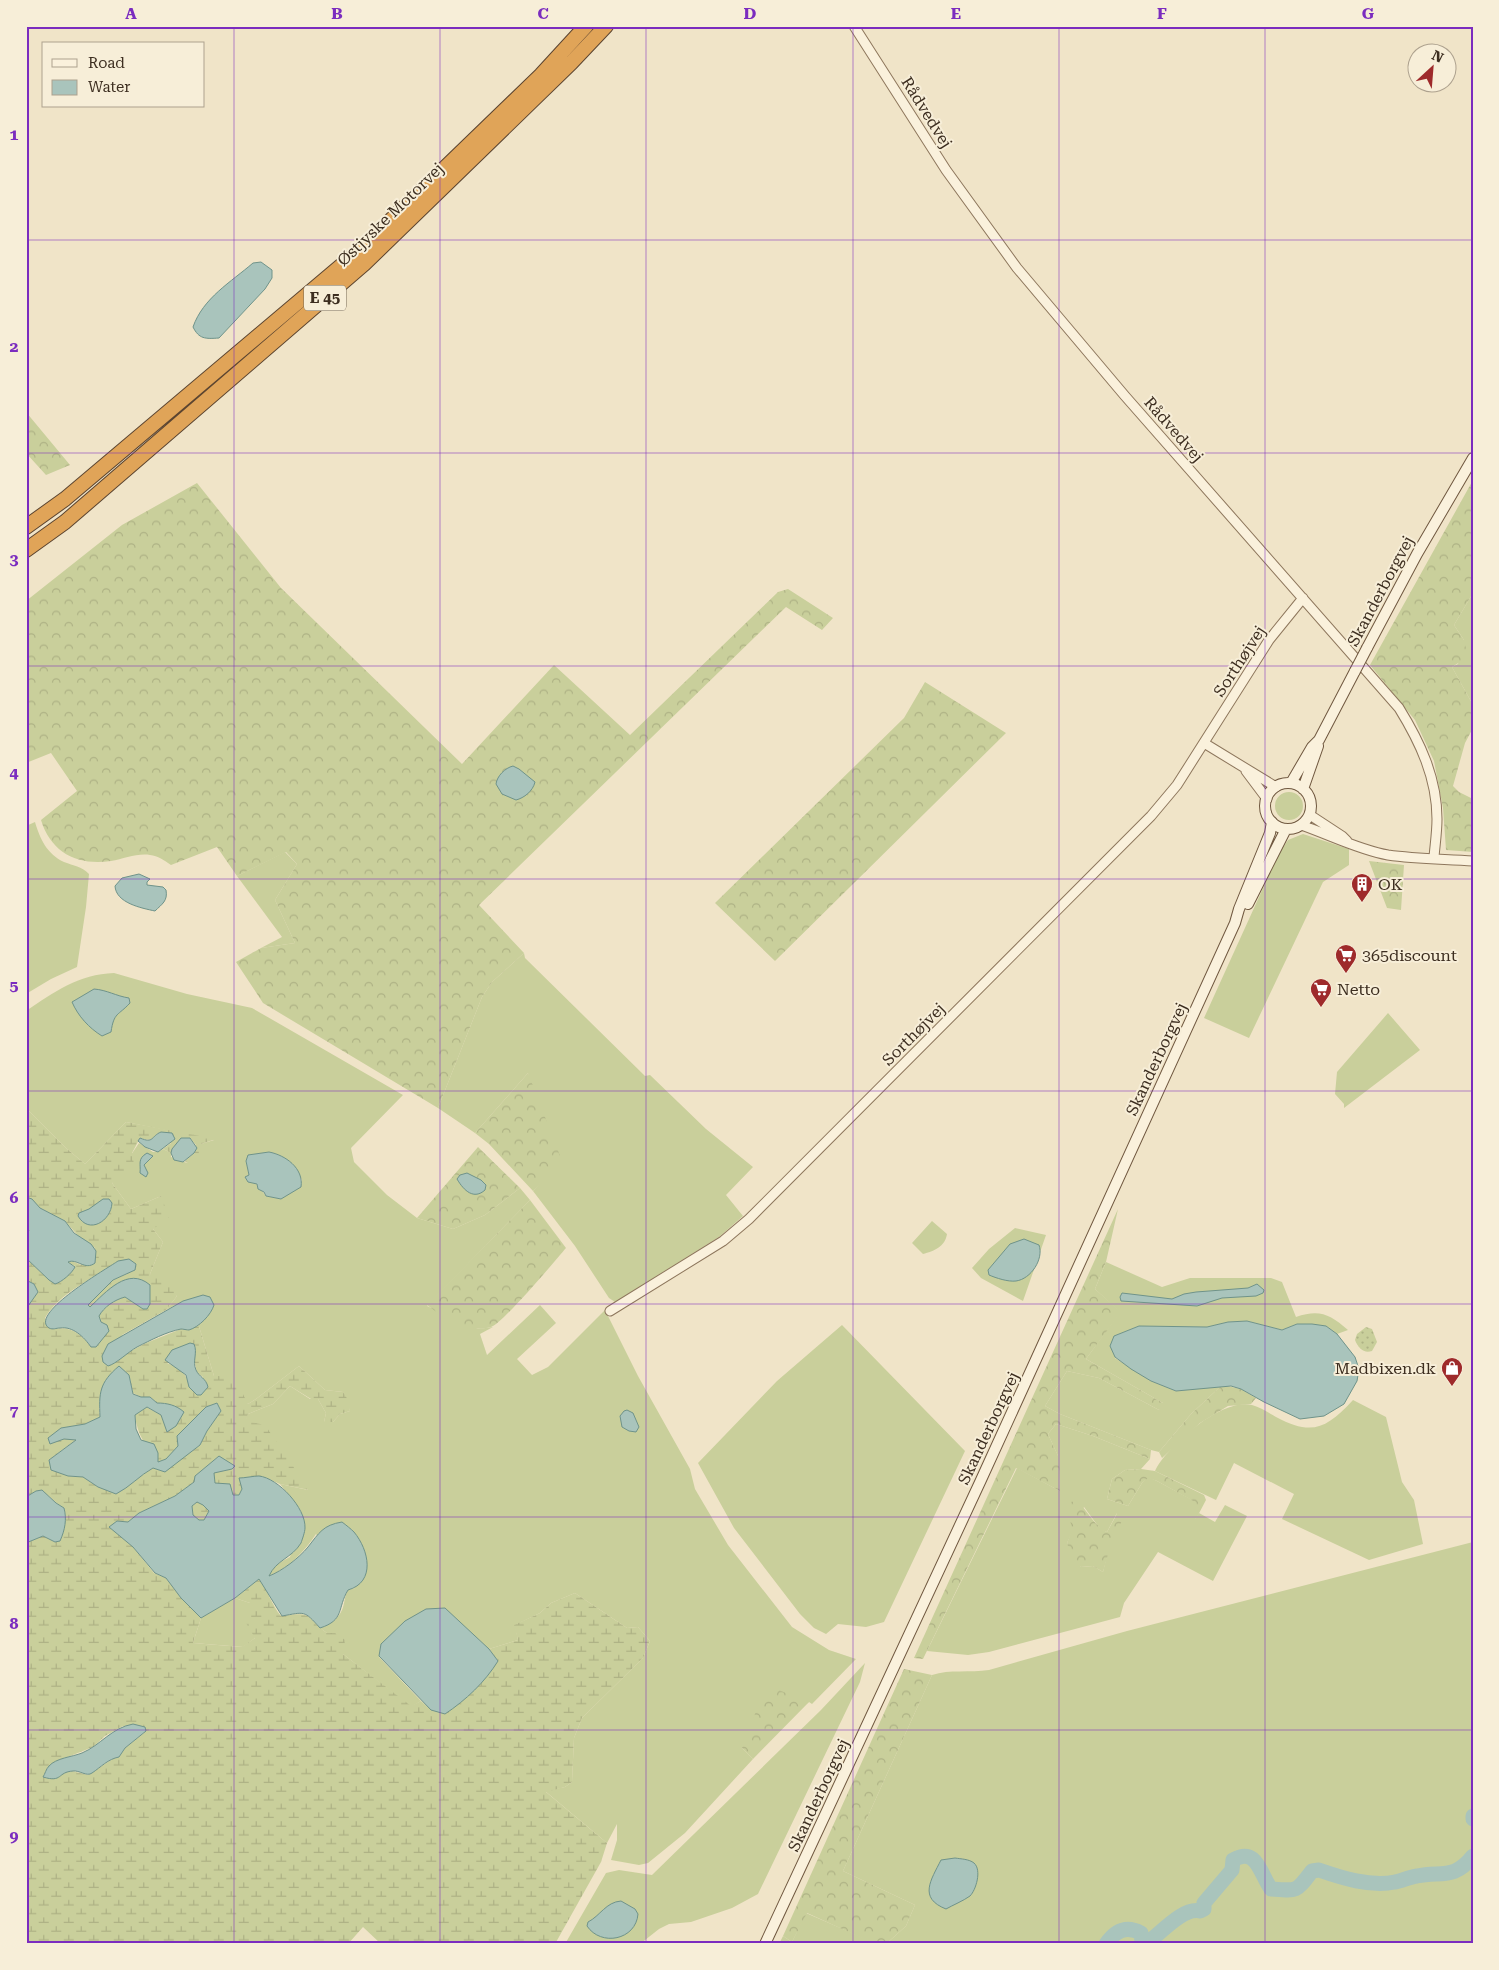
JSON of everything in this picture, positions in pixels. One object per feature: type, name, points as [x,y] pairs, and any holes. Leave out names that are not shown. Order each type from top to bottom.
[{"type":"highway","name":"Østjyske Motorvej","points":[[26,527],[65,499],[361,248],[541,75],[586,26]]},
{"type":"highway","name":"Østjyske Motorvej","points":[[26,550],[65,522],[364,264],[571,64],[606,26]]},
{"type":"main road","name":"Skanderborgvej","points":[[1291,783],[1312,747],[1319,740],[1417,554],[1473,458]]},
{"type":"main road","name":"Skanderborgvej","points":[[1303,788],[1318,749],[1319,740]]},
{"type":"main road","points":[[1291,783],[1303,788],[1311,801],[1310,815],[1300,825],[1286,829],[1272,822],[1266,812],[1266,799],[1276,787],[1291,783]]},
{"type":"main road","name":"Skanderborgvej","points":[[765,1944],[985,1471],[1235,923],[1270,833],[1272,822]]},
{"type":"main road","name":"Skanderborgvej","points":[[1235,923],[1244,910],[1286,829]]},
{"type":"street","name":"Rådvedvej","points":[[854,26],[946,170],[1017,268],[1125,396],[1399,708],[1414,733],[1425,757],[1434,790],[1437,818],[1434,858]]},
{"type":"street","name":"Sorthøjvej","points":[[610,1311],[723,1241],[749,1219],[1151,816],[1177,785],[1269,640],[1304,598]]},
{"type":"street","points":[[1204,743],[1276,787]]},
{"type":"street","points":[[1242,767],[1266,799]]},
{"type":"street","points":[[1310,815],[1347,841]]},
{"type":"street","points":[[1300,825],[1339,841],[1347,841],[1387,855],[1473,861]]},
{"type":"green space","points":[[26,412],[70,465],[46,475],[26,453]]},
{"type":"green space","points":[[1473,480],[1473,593],[1454,625],[1464,640],[1467,653],[1463,660],[1452,667],[1473,705],[1473,728],[1465,743],[1453,786],[1459,792],[1473,799],[1473,852],[1446,850],[1443,808],[1434,761],[1415,720],[1370,665]]},
{"type":"green space","points":[[197,483],[281,588],[462,764],[554,665],[630,735],[778,592],[788,589],[833,618],[822,630],[786,607],[479,905],[524,953],[492,982],[482,997],[438,1108],[263,1003],[236,962],[261,948],[295,943],[275,900],[297,864],[286,852],[237,876],[217,847],[171,865],[158,857],[145,855],[135,855],[111,861],[88,861],[67,855],[59,849],[52,841],[41,820],[77,791],[51,753],[26,763],[26,601],[122,525]]},
{"type":"green space","points":[[1473,593],[1473,705],[1452,667],[1458,664],[1464,640],[1454,625]]},
{"type":"green space","points":[[925,682],[1006,733],[775,961],[715,903],[904,718]]},
{"type":"green space","points":[[1289,792],[1299,796],[1303,806],[1299,816],[1289,820],[1279,816],[1275,806],[1279,796]]},
{"type":"green space","points":[[35,822],[42,840],[53,855],[89,874],[77,967],[51,979],[26,994],[26,826]]},
{"type":"green space","points":[[1303,834],[1349,849],[1349,865],[1323,882],[1249,1038],[1204,1018],[1279,853],[1288,840]]},
{"type":"green space","points":[[285,852],[297,864],[275,900],[295,943],[261,948],[282,937],[237,876]]},
{"type":"green space","points":[[1369,861],[1404,865],[1401,910],[1387,908]]},
{"type":"green space","points":[[524,953],[525,958],[645,1076],[650,1075],[706,1129],[753,1167],[726,1195],[743,1216],[719,1237],[615,1302],[609,1298],[575,1246],[533,1191],[540,1183],[528,1073],[475,1133],[438,1108],[482,997],[492,982]]},
{"type":"green space","points":[[114,973],[187,994],[252,1008],[403,1095],[351,1148],[354,1162],[387,1195],[417,1218],[453,1229],[485,1215],[520,1188],[530,1200],[427,1306],[478,1329],[493,1327],[480,1334],[487,1355],[540,1305],[556,1323],[517,1359],[532,1375],[548,1367],[605,1310],[638,1376],[690,1469],[695,1489],[728,1545],[792,1627],[829,1650],[856,1659],[812,1704],[809,1702],[742,1748],[753,1759],[685,1833],[648,1863],[639,1865],[611,1860],[617,1840],[617,1824],[607,1843],[545,1791],[565,1787],[572,1782],[574,1738],[582,1718],[643,1658],[650,1641],[638,1627],[627,1628],[575,1593],[551,1603],[540,1613],[515,1625],[518,1640],[489,1649],[445,1609],[381,1644],[379,1657],[421,1701],[411,1707],[343,1654],[327,1633],[320,1628],[336,1619],[342,1610],[348,1590],[355,1588],[316,1534],[295,1559],[282,1569],[268,1576],[275,1565],[290,1557],[301,1511],[280,1484],[308,1490],[245,1421],[248,1414],[273,1404],[290,1386],[310,1399],[318,1399],[326,1413],[324,1422],[333,1422],[340,1414],[350,1411],[343,1392],[325,1390],[299,1366],[248,1404],[214,1376],[198,1323],[202,1321],[183,1301],[166,1310],[177,1296],[150,1274],[163,1242],[153,1229],[161,1196],[131,1209],[112,1183],[139,1143],[153,1152],[163,1149],[171,1153],[171,1157],[187,1163],[201,1144],[214,1140],[126,1122],[85,1164],[26,1108],[26,1011],[67,985],[101,974]],"holes":[[[269,1152],[280,1156],[288,1162],[302,1180],[298,1188],[281,1199],[266,1196],[249,1175],[246,1161]]]},
{"type":"green space","points":[[1388,1013],[1420,1050],[1344,1108],[1344,1104],[1335,1094],[1337,1072]]},
{"type":"green space","points":[[528,1073],[562,1161],[533,1191],[489,1144],[475,1133]]},
{"type":"green space","points":[[26,1108],[85,1164],[126,1122],[216,1139],[201,1144],[202,1152],[187,1163],[185,1161],[194,1153],[196,1145],[190,1138],[181,1139],[172,1149],[171,1153],[163,1149],[171,1143],[158,1133],[150,1139],[140,1138],[132,1153],[135,1170],[112,1183],[131,1209],[161,1196],[169,1217],[153,1229],[163,1242],[150,1274],[164,1277],[177,1296],[166,1310],[122,1335],[118,1361],[123,1355],[146,1343],[181,1329],[189,1330],[198,1323],[214,1376],[221,1376],[236,1383],[248,1404],[299,1366],[325,1390],[343,1392],[348,1400],[350,1411],[340,1414],[333,1422],[324,1422],[326,1413],[318,1399],[311,1399],[290,1386],[273,1404],[248,1414],[246,1421],[265,1425],[309,1490],[280,1484],[266,1478],[242,1489],[239,1495],[233,1495],[215,1483],[213,1473],[232,1469],[219,1456],[196,1476],[194,1482],[175,1496],[139,1513],[128,1522],[117,1521],[110,1527],[133,1547],[154,1573],[166,1578],[181,1598],[201,1618],[193,1643],[242,1647],[255,1638],[246,1623],[250,1603],[235,1598],[259,1579],[281,1616],[299,1614],[308,1616],[327,1633],[335,1633],[345,1640],[343,1654],[411,1706],[421,1701],[431,1710],[498,1661],[489,1649],[518,1640],[514,1625],[540,1613],[551,1603],[575,1593],[627,1628],[638,1627],[650,1641],[643,1658],[582,1718],[574,1738],[572,1782],[565,1787],[546,1792],[607,1843],[601,1862],[555,1944],[381,1944],[363,1927],[348,1944],[26,1944],[26,1543],[43,1536],[55,1542],[62,1530],[65,1518],[64,1508],[45,1494],[36,1491],[26,1497],[26,1309],[38,1292],[34,1284],[26,1280],[26,1258],[49,1280],[60,1282],[75,1266],[67,1262],[72,1261],[81,1265],[95,1248],[81,1239],[65,1221],[40,1208],[26,1197]],"holes":[[[118,1261],[127,1274],[113,1280],[88,1305],[90,1308],[108,1292],[150,1304],[143,1309],[125,1297],[110,1304],[98,1316],[101,1322],[91,1347],[75,1332],[59,1328],[53,1329],[45,1318],[59,1301],[78,1286]],[[167,1363],[195,1363],[197,1373],[203,1377],[189,1387],[185,1375],[179,1369]],[[129,1375],[133,1393],[141,1397],[150,1397],[157,1403],[165,1403],[167,1432],[161,1415],[146,1407],[135,1415],[140,1434],[158,1462],[166,1459],[179,1446],[177,1436],[206,1407],[217,1403],[221,1411],[200,1445],[165,1471],[153,1468],[116,1493],[98,1487],[83,1477],[68,1476],[49,1460],[77,1439],[64,1439],[62,1428],[85,1424],[100,1417],[99,1406]],[[123,1726],[144,1733],[125,1748],[119,1757],[114,1758],[88,1775],[72,1771],[43,1777],[49,1766],[55,1762],[93,1747],[105,1736]]]},
{"type":"green space","points":[[478,1147],[520,1188],[485,1215],[453,1229],[417,1218]]},
{"type":"green space","points":[[530,1200],[566,1248],[506,1315],[491,1327],[482,1329],[465,1327],[449,1320],[427,1305]]},
{"type":"green space","points":[[1118,1209],[1106,1262],[1095,1289],[1121,1312],[1086,1359],[1163,1403],[1164,1408],[1159,1410],[1099,1378],[1067,1371],[1045,1406],[1060,1414],[1151,1450],[1150,1459],[1093,1436],[1056,1424],[1048,1434],[1059,1458],[1060,1491],[1016,1468],[923,1659],[914,1658]]},
{"type":"green space","points":[[932,1221],[947,1234],[946,1238],[938,1248],[923,1254],[912,1243]]},
{"type":"green space","points":[[1015,1228],[1046,1235],[1023,1301],[981,1278],[972,1268],[989,1249]]},
{"type":"green space","points":[[1106,1262],[1162,1287],[1190,1278],[1271,1278],[1282,1282],[1296,1317],[1318,1313],[1336,1320],[1348,1330],[1337,1334],[1326,1326],[1297,1324],[1282,1330],[1247,1321],[1228,1322],[1207,1327],[1139,1326],[1114,1336],[1115,1358],[1151,1381],[1176,1391],[1222,1385],[1191,1414],[1159,1452],[1151,1450],[1060,1414],[1045,1406],[1067,1371],[1099,1378],[1159,1410],[1163,1403],[1086,1359],[1120,1312],[1095,1289]]},
{"type":"green space","points":[[842,1325],[965,1451],[884,1622],[866,1627],[838,1624],[826,1634],[814,1628],[800,1614],[734,1528],[698,1463],[777,1381]]},
{"type":"green space","points":[[1366,1327],[1372,1329],[1377,1342],[1372,1351],[1369,1352],[1362,1350],[1355,1340],[1357,1334]]},
{"type":"green space","points":[[1222,1385],[1241,1389],[1256,1398],[1251,1404],[1228,1406],[1200,1423],[1162,1458],[1159,1452],[1191,1414]]},
{"type":"green space","points":[[1353,1400],[1386,1417],[1402,1482],[1414,1500],[1423,1544],[1369,1560],[1282,1519],[1294,1494],[1234,1463],[1216,1500],[1155,1471],[1161,1461],[1183,1437],[1211,1416],[1226,1408],[1252,1405],[1289,1423],[1309,1428],[1335,1418]]},
{"type":"green space","points":[[1056,1424],[1093,1436],[1150,1459],[1141,1469],[1125,1470],[1112,1479],[1107,1499],[1128,1506],[1142,1483],[1148,1477],[1196,1502],[1195,1519],[1199,1513],[1215,1522],[1225,1505],[1247,1516],[1213,1581],[1158,1552],[1124,1603],[1120,1617],[989,1652],[968,1655],[927,1651],[1017,1468],[1060,1491],[1058,1456],[1048,1434]],"holes":[[[1084,1507],[1101,1530],[1107,1532],[1117,1513],[1103,1572],[1093,1566],[1081,1567],[1067,1543]]]},
{"type":"green space","points":[[1141,1469],[1155,1471],[1204,1495],[1206,1500],[1196,1519],[1190,1516],[1195,1502],[1148,1478],[1142,1483],[1128,1506],[1107,1499],[1112,1479],[1125,1470]]},
{"type":"green space","points":[[1077,1500],[1095,1523],[1107,1532],[1118,1512],[1125,1514],[1110,1547],[1103,1572],[1093,1566],[1081,1567],[1072,1558],[1067,1543],[1072,1530],[1068,1508],[1071,1502]]},
{"type":"green space","points":[[197,1502],[203,1504],[209,1511],[204,1520],[199,1520],[193,1515],[192,1506]]},
{"type":"green space","points":[[1473,1542],[1473,1944],[886,1944],[906,1926],[915,1905],[843,1871],[932,1675],[946,1672],[989,1670],[1127,1631]]},
{"type":"green space","points":[[235,1598],[250,1603],[255,1638],[243,1647],[193,1643],[201,1618]]},
{"type":"green space","points":[[865,1663],[860,1682],[758,1894],[732,1908],[691,1922],[669,1924],[659,1929],[640,1944],[565,1944],[606,1873],[619,1870],[652,1875],[821,1710]]},
{"type":"green space","points":[[904,1669],[932,1675],[843,1871],[915,1905],[906,1926],[886,1944],[875,1944],[807,1913],[792,1942],[783,1936]]},
{"type":"green space","points":[[766,1685],[809,1702],[753,1759],[742,1748]]},
{"type":"green space","points":[[806,1913],[875,1943],[886,1944],[779,1944],[783,1936],[792,1942]]},
{"type":"water","points":[[261,262],[272,270],[272,278],[265,289],[219,338],[200,336],[193,327],[204,307],[227,284],[253,263]]},
{"type":"water","points":[[513,766],[535,782],[528,794],[516,800],[502,794],[496,784],[502,773]]},
{"type":"water","points":[[139,874],[150,879],[147,885],[163,887],[166,890],[165,900],[155,911],[130,904],[124,901],[116,892],[115,886],[122,878]]},
{"type":"water","points":[[94,989],[129,998],[130,1003],[115,1017],[111,1032],[102,1036],[84,1021],[72,1002]]},
{"type":"water","points":[[161,1132],[172,1133],[175,1139],[158,1152],[145,1147],[138,1141],[140,1138],[150,1140]]},
{"type":"water","points":[[181,1138],[190,1138],[197,1148],[183,1162],[174,1160],[171,1153]]},
{"type":"water","points":[[269,1152],[287,1159],[300,1174],[301,1187],[281,1199],[266,1196],[264,1192],[258,1189],[257,1184],[248,1182],[245,1177],[249,1175],[246,1161],[248,1155]]},
{"type":"water","points":[[147,1153],[153,1156],[144,1165],[148,1173],[146,1177],[140,1173],[140,1164],[142,1157]]},
{"type":"water","points":[[467,1173],[481,1180],[486,1185],[485,1190],[477,1194],[469,1193],[457,1179],[460,1175]]},
{"type":"water","points":[[26,1197],[32,1199],[40,1208],[65,1221],[74,1233],[91,1244],[96,1251],[95,1263],[88,1266],[71,1261],[68,1262],[75,1267],[61,1281],[55,1284],[26,1258],[26,1234],[29,1231],[26,1225]]},
{"type":"water","points":[[103,1199],[109,1199],[112,1203],[111,1210],[104,1220],[93,1225],[83,1222],[78,1216],[79,1213],[89,1209]]},
{"type":"water","points":[[1024,1239],[1039,1245],[1040,1256],[1035,1268],[1027,1276],[1016,1281],[989,1275],[988,1270],[1010,1244]]},
{"type":"water","points":[[129,1259],[136,1264],[135,1270],[113,1280],[88,1305],[90,1307],[118,1283],[134,1278],[150,1285],[150,1304],[147,1309],[143,1309],[125,1297],[110,1304],[99,1316],[101,1322],[107,1325],[109,1331],[96,1347],[91,1347],[74,1330],[49,1328],[46,1321],[59,1302],[118,1261]]},
{"type":"water","points":[[26,1280],[34,1284],[38,1292],[26,1309]]},
{"type":"water","points":[[1257,1284],[1264,1290],[1263,1293],[1256,1296],[1222,1298],[1197,1306],[1121,1301],[1120,1297],[1122,1293],[1172,1299],[1184,1294],[1248,1288]]},
{"type":"water","points":[[203,1295],[210,1297],[214,1305],[207,1317],[197,1326],[189,1330],[181,1329],[159,1336],[137,1347],[111,1365],[108,1366],[103,1362],[102,1356],[108,1344],[183,1301]]},
{"type":"water","points":[[1247,1321],[1282,1330],[1297,1324],[1326,1326],[1337,1334],[1355,1357],[1359,1369],[1357,1381],[1344,1404],[1324,1416],[1300,1419],[1241,1389],[1231,1386],[1176,1391],[1151,1381],[1131,1369],[1115,1357],[1110,1346],[1114,1336],[1139,1326],[1207,1327],[1228,1322]]},
{"type":"water","points":[[190,1343],[194,1344],[195,1347],[196,1370],[208,1387],[201,1395],[197,1395],[189,1387],[186,1375],[165,1360],[172,1350]]},
{"type":"water","points":[[119,1366],[129,1375],[133,1394],[141,1397],[150,1397],[157,1403],[171,1405],[184,1412],[176,1426],[167,1432],[161,1415],[147,1407],[135,1415],[136,1429],[141,1440],[154,1444],[158,1453],[158,1462],[166,1459],[178,1446],[177,1436],[206,1407],[217,1403],[221,1411],[200,1445],[165,1472],[153,1468],[116,1494],[98,1487],[83,1477],[68,1476],[51,1470],[49,1460],[76,1440],[64,1439],[50,1444],[48,1438],[61,1428],[85,1424],[100,1417],[100,1395],[104,1383]]},
{"type":"water","points":[[627,1410],[633,1413],[639,1427],[636,1432],[622,1427],[620,1416]]},
{"type":"water","points":[[219,1456],[235,1466],[232,1469],[214,1473],[215,1483],[230,1484],[233,1495],[239,1495],[242,1489],[239,1478],[259,1476],[274,1482],[290,1495],[296,1503],[304,1520],[305,1530],[301,1543],[276,1566],[269,1576],[295,1560],[330,1525],[342,1522],[354,1532],[366,1556],[366,1573],[363,1580],[357,1586],[348,1590],[339,1613],[333,1621],[320,1628],[311,1618],[304,1614],[282,1616],[259,1579],[235,1598],[201,1618],[181,1598],[166,1578],[155,1573],[133,1547],[109,1527],[117,1521],[128,1522],[139,1513],[175,1496],[194,1482],[195,1476]],"holes":[[[197,1502],[209,1511],[204,1520],[199,1520],[193,1515],[192,1506]]]},
{"type":"water","points":[[42,1490],[64,1508],[63,1533],[60,1541],[55,1542],[43,1536],[26,1543],[26,1497]]},
{"type":"water","points":[[445,1608],[489,1649],[498,1661],[474,1690],[445,1714],[431,1710],[379,1656],[381,1644],[405,1621],[426,1609]]},
{"type":"water","points":[[133,1724],[145,1727],[146,1731],[125,1748],[119,1757],[108,1761],[92,1773],[73,1771],[64,1773],[54,1779],[43,1777],[52,1763],[89,1750],[118,1729]]},
{"type":"water","points":[[955,1858],[974,1863],[978,1870],[978,1875],[970,1896],[946,1909],[937,1905],[932,1900],[929,1888],[941,1860]]},
{"type":"water","points":[[621,1901],[635,1909],[638,1914],[636,1923],[631,1930],[617,1938],[601,1937],[593,1933],[587,1926],[588,1922],[611,1904]]},
{"type":"waterway","points":[[1106,1944],[1117,1933],[1126,1930],[1141,1933],[1142,1942],[1147,1943],[1179,1917],[1204,1909],[1204,1903],[1232,1870],[1233,1860],[1241,1857],[1253,1859],[1271,1889],[1292,1890],[1303,1883],[1312,1871],[1319,1870],[1366,1883],[1386,1883],[1426,1875],[1454,1872],[1466,1864],[1473,1856]]},
{"type":"place","name":"OK","points":[[1362,903]]},
{"type":"place","name":"365discount","points":[[1346,974]]},
{"type":"place","name":"Netto","points":[[1321,1008]]},
{"type":"place","name":"Madbixen.dk","points":[[1452,1387]]}]
